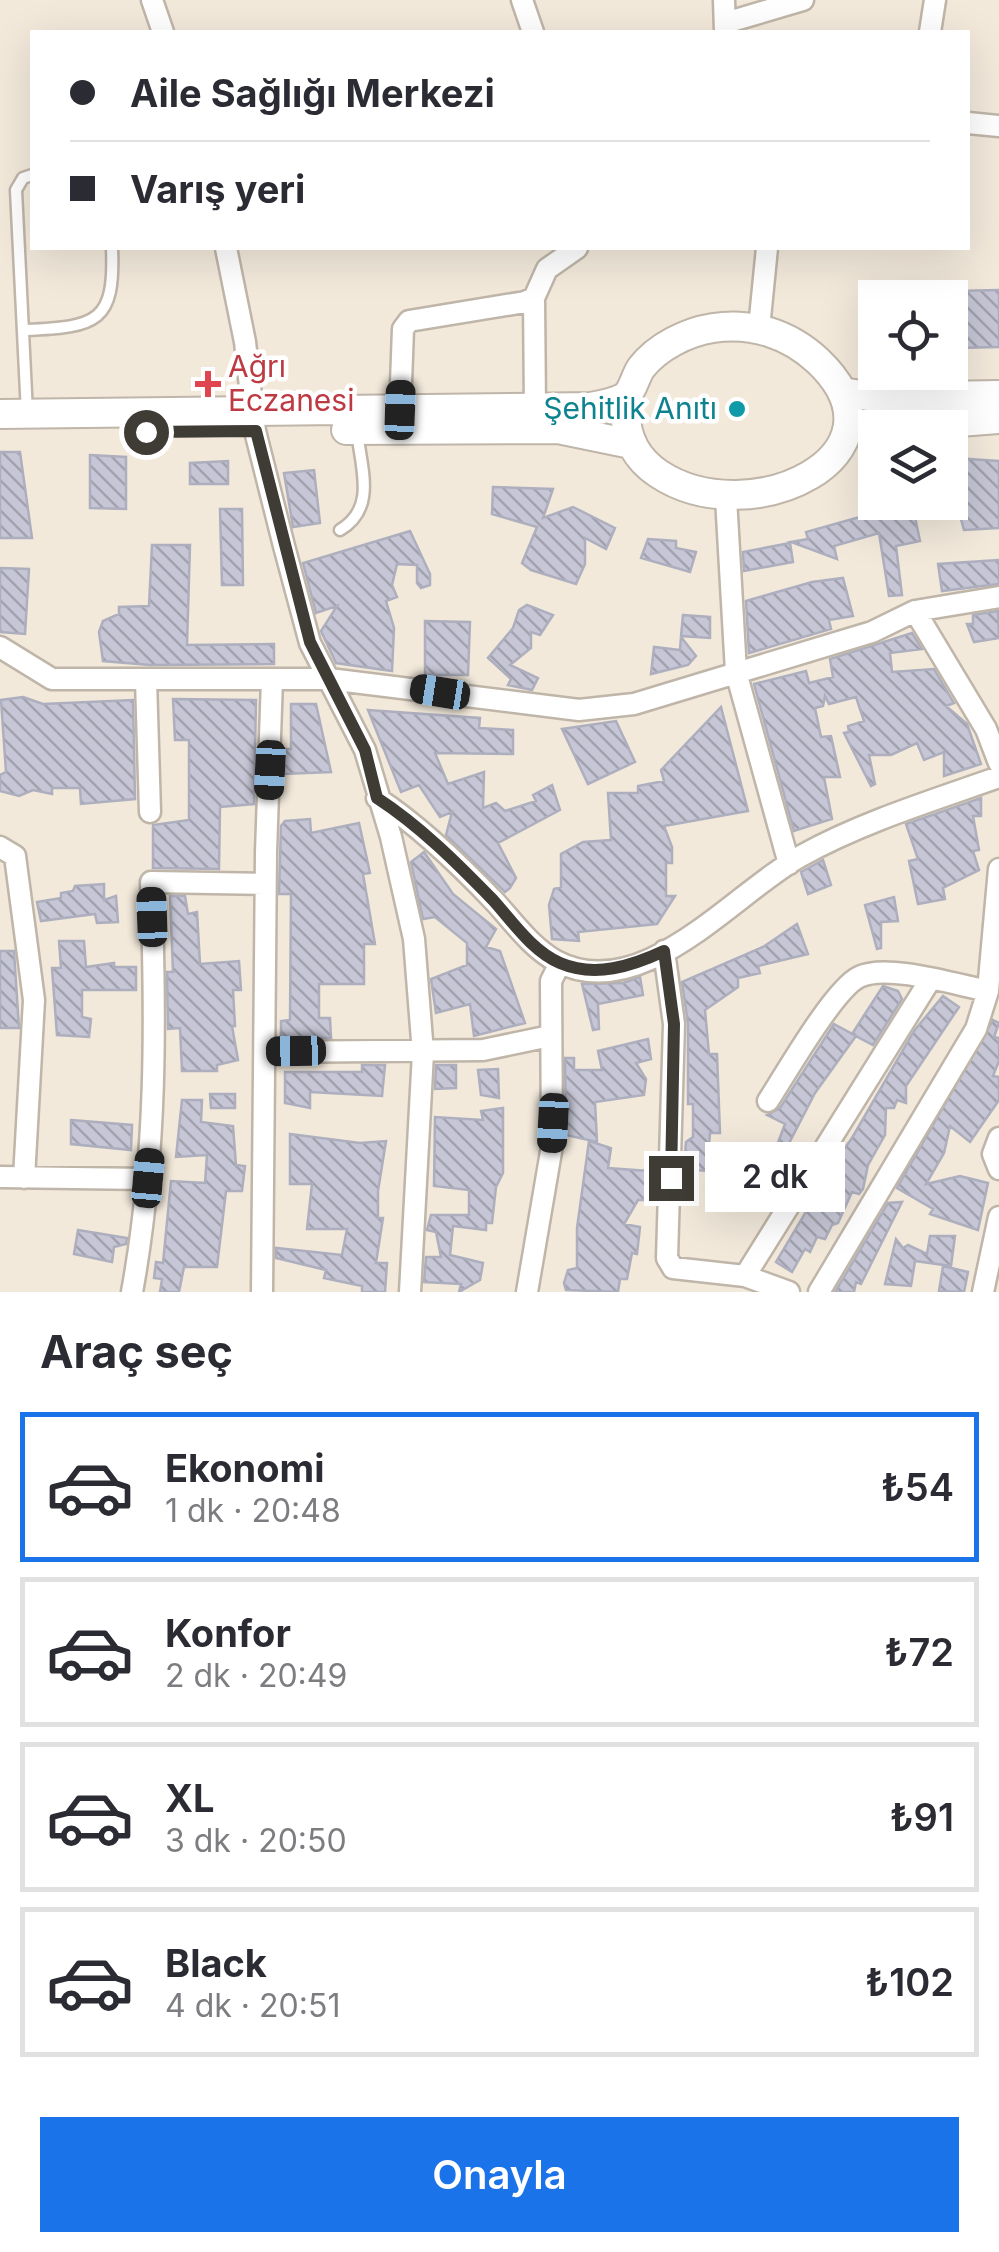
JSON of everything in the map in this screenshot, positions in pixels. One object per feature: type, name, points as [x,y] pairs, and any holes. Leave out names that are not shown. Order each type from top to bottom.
[{"type":"main road","points":[[712,328],[759,328],[807,352],[842,392],[846,408],[843,438],[830,462],[806,480],[754,496],[726,498],[672,482],[649,467],[630,444],[624,414],[627,395],[653,355],[682,338],[712,328]]},
{"type":"main road","points":[[842,392],[874,397],[999,395]]},
{"type":"main road","points":[[0,433],[254,422],[400,410],[590,407],[627,395]]},
{"type":"main road","points":[[14,414],[254,422],[357,430],[569,429],[630,444]]},
{"type":"main road","points":[[968,422],[999,420]]},
{"type":"main road","points":[[843,438],[858,434]]},
{"type":"street","points":[[152,0],[162,30]]},
{"type":"street","points":[[522,0],[532,30]]},
{"type":"street","points":[[724,0],[725,28],[803,0]]},
{"type":"street","points":[[930,30],[934,0]]},
{"type":"street","points":[[970,123],[999,126]]},
{"type":"street","points":[[226,250],[245,342],[254,422],[310,642],[365,750],[392,837],[414,939],[423,1053],[410,1292]]},
{"type":"street","points":[[535,409],[534,298],[547,269],[574,250]]},
{"type":"street","points":[[759,328],[767,250]]},
{"type":"street","points":[[400,410],[404,329],[409,321],[534,298]]},
{"type":"street","points":[[726,498],[736,672],[789,864]]},
{"type":"street","points":[[0,646],[52,680],[328,679],[579,710],[634,704],[872,632],[915,611],[999,597]]},
{"type":"street","points":[[915,611],[986,730],[999,763]]},
{"type":"street","points":[[146,680],[150,812]]},
{"type":"street","points":[[262,1292],[272,680]]},
{"type":"street","points":[[377,798],[409,819],[517,928],[560,963],[610,969],[633,965],[704,930],[789,864],[894,816],[999,778]]},
{"type":"street","points":[[0,848],[15,856],[19,908],[32,964],[34,1000],[24,1178]]},
{"type":"street","points":[[819,1292],[976,1029],[992,983],[999,869]]},
{"type":"street","points":[[132,1292],[148,1178],[156,1023],[151,882],[266,884]]},
{"type":"street","points":[[664,951],[674,1024],[668,1258],[672,1268],[746,1276],[789,1292]]},
{"type":"street","points":[[527,1292],[552,1146],[551,981],[560,963]]},
{"type":"street","points":[[768,1101],[848,984],[860,976],[877,973],[992,983]]},
{"type":"street","points":[[746,1276],[930,980]]},
{"type":"street","points":[[268,1052],[423,1053],[517,1046],[550,1036]]},
{"type":"street","points":[[999,1138],[993,1154],[999,1169]]},
{"type":"street","points":[[0,1177],[148,1178]]},
{"type":"street","points":[[984,1292],[999,1217]]},
{"type":"lane","points":[[14,414],[25,330],[16,190],[23,178],[30,175]]},
{"type":"lane","points":[[25,330],[93,319],[108,308],[114,292],[112,250]]},
{"type":"lane","points":[[340,530],[357,520],[364,508],[357,430]]},
{"type":"building","points":[[999,290],[999,347],[968,348],[968,291]]},
{"type":"building","points":[[0,452],[20,452],[32,538],[0,538]]},
{"type":"building","points":[[90,455],[126,457],[126,509],[90,508]]},
{"type":"building","points":[[968,459],[999,461],[999,528],[964,530],[961,520],[968,520]]},
{"type":"building","points":[[228,461],[228,484],[190,484],[190,463]]},
{"type":"building","points":[[314,470],[320,523],[293,527],[284,473]]},
{"type":"building","points":[[493,487],[553,489],[543,518],[573,507],[615,528],[606,549],[585,538],[585,564],[576,584],[531,570],[522,563],[537,527],[492,514]]},
{"type":"building","points":[[220,509],[242,509],[243,585],[222,585]]},
{"type":"building","points":[[858,517],[916,520],[920,541],[896,546],[902,595],[889,596],[879,533],[834,546],[837,559],[791,542],[808,539],[806,532]]},
{"type":"building","points":[[410,531],[430,574],[430,585],[421,588],[417,583],[417,565],[397,564],[392,585],[397,597],[386,601],[394,628],[392,671],[336,663],[321,631],[337,606],[316,613],[303,563]]},
{"type":"building","points":[[648,539],[676,541],[676,548],[696,552],[690,572],[641,558]]},
{"type":"building","points":[[790,543],[793,562],[744,571],[743,552]]},
{"type":"building","points":[[152,545],[190,545],[187,645],[274,644],[274,664],[150,665],[103,661],[99,632],[103,621],[119,614],[119,607],[149,606]]},
{"type":"building","points":[[999,560],[999,584],[942,591],[938,564]]},
{"type":"building","points":[[0,568],[29,569],[25,634],[0,632]]},
{"type":"building","points":[[843,578],[853,616],[829,620],[831,629],[749,653],[746,601],[812,582]]},
{"type":"building","points":[[527,605],[553,615],[540,635],[531,632],[531,648],[510,665],[538,678],[532,690],[508,685],[511,679],[488,658],[513,628],[519,610]]},
{"type":"building","points":[[998,611],[999,638],[974,642],[967,624],[973,624],[973,615]]},
{"type":"building","points":[[683,615],[710,617],[710,638],[681,636]]},
{"type":"building","points":[[425,621],[470,622],[468,675],[425,675]]},
{"type":"building","points":[[912,633],[922,649],[890,653],[892,672],[934,669],[954,703],[946,706],[967,724],[981,764],[944,776],[944,752],[924,760],[917,743],[891,755],[869,755],[875,784],[871,786],[844,733],[849,732],[848,726],[864,721],[856,697],[829,704],[825,696],[823,706],[815,708],[821,737],[831,736],[840,777],[824,777],[832,819],[794,831],[754,684],[806,671],[809,683],[833,677],[830,659]]},
{"type":"building","points":[[681,637],[696,656],[688,665],[651,674],[654,647],[680,650]]},
{"type":"building","points":[[23,697],[43,704],[133,700],[135,799],[81,804],[80,788],[52,788],[52,794],[33,790],[19,796],[0,791],[0,775],[6,772],[1,700]]},
{"type":"building","points":[[173,699],[256,700],[254,804],[220,807],[219,869],[153,868],[153,825],[189,820],[189,740],[175,740]]},
{"type":"building","points":[[291,704],[316,704],[331,772],[283,774],[283,749],[291,749]]},
{"type":"building","points":[[721,707],[748,811],[664,826],[672,847],[672,863],[666,863],[666,896],[675,896],[657,924],[578,932],[579,941],[552,939],[549,905],[554,889],[561,887],[561,854],[583,842],[611,840],[608,793],[638,793],[638,786],[664,781],[661,770]]},
{"type":"building","points":[[368,710],[480,718],[479,728],[513,730],[513,754],[435,753],[448,784],[484,772],[483,808],[496,803],[505,811],[536,801],[533,795],[552,785],[560,810],[498,843],[516,878],[505,892],[446,835],[452,812],[440,817],[419,785],[401,792]]},
{"type":"building","points":[[616,721],[635,762],[588,784],[562,729]]},
{"type":"building","points":[[981,798],[981,816],[973,816],[979,850],[973,851],[979,870],[943,888],[945,899],[918,904],[909,861],[918,859],[906,824]]},
{"type":"building","points":[[310,819],[311,833],[359,823],[370,873],[363,874],[375,944],[364,944],[364,984],[319,984],[319,1018],[330,1018],[331,1038],[281,1038],[281,1021],[290,1020],[291,894],[279,894],[281,826],[285,821]]},
{"type":"building","points":[[424,852],[453,894],[496,929],[486,947],[500,951],[525,1023],[474,1036],[470,1004],[436,1013],[431,979],[467,965],[467,943],[435,917],[423,919],[411,862]]},
{"type":"building","points":[[823,860],[831,885],[808,894],[801,872]]},
{"type":"building","points":[[104,884],[104,900],[116,896],[118,922],[97,923],[95,914],[41,921],[37,902],[61,898],[61,893],[73,891],[75,886]]},
{"type":"building","points":[[170,896],[185,896],[188,914],[197,912],[200,964],[239,961],[241,990],[233,990],[232,1026],[238,1060],[217,1065],[217,1071],[182,1071],[180,1028],[168,1029],[167,972],[173,972]]},
{"type":"building","points":[[894,897],[898,921],[881,922],[881,948],[877,949],[865,905]]},
{"type":"building","points":[[797,924],[808,954],[758,966],[760,973],[738,978],[738,987],[705,1010],[709,1054],[717,1054],[720,1133],[710,1133],[707,1171],[696,1170],[696,1182],[683,1182],[686,1142],[693,1137],[693,1104],[688,1104],[688,1024],[682,982],[763,947]]},
{"type":"building","points":[[59,941],[84,941],[86,967],[114,963],[114,967],[136,967],[136,990],[82,990],[82,1017],[91,1019],[89,1037],[57,1035],[52,968],[61,968]]},
{"type":"building","points":[[0,951],[14,951],[19,1028],[0,1028]]},
{"type":"building","points":[[640,977],[643,995],[598,1004],[599,1029],[593,1030],[582,984],[623,983]]},
{"type":"building","points":[[883,986],[898,991],[902,999],[873,1045],[852,1034]]},
{"type":"building","points":[[943,996],[959,1007],[906,1086],[906,1103],[897,1100],[894,1108],[886,1108],[885,1135],[868,1165],[863,1189],[859,1194],[852,1192],[838,1223],[832,1225],[825,1239],[817,1237],[810,1252],[805,1249],[792,1272],[776,1262],[807,1210],[830,1201],[816,1194],[816,1188],[852,1138],[914,1031]]},
{"type":"building","points":[[993,1020],[999,1023],[994,1037],[999,1038],[999,1061],[993,1076],[999,1077],[999,1100],[970,1142],[950,1126],[944,1153],[926,1184],[960,1176],[988,1183],[978,1230],[930,1214],[933,1209],[897,1188]]},
{"type":"building","points":[[834,1024],[856,1036],[815,1093],[785,1151],[776,1148],[785,1124],[767,1115],[780,1108]]},
{"type":"building","points":[[648,1039],[651,1059],[636,1063],[646,1079],[644,1095],[595,1102],[597,1142],[566,1135],[565,1058],[574,1058],[574,1070],[602,1070],[598,1051]]},
{"type":"building","points":[[362,1065],[385,1065],[382,1096],[310,1092],[310,1108],[285,1103],[285,1072],[362,1072]]},
{"type":"building","points":[[436,1065],[456,1065],[456,1088],[435,1089]]},
{"type":"building","points":[[498,1069],[499,1098],[481,1095],[478,1070]]},
{"type":"building","points":[[210,1094],[235,1094],[235,1108],[211,1108]]},
{"type":"building","points":[[182,1100],[202,1100],[201,1122],[233,1126],[236,1165],[245,1166],[242,1191],[226,1191],[217,1267],[184,1267],[179,1292],[160,1292],[162,1279],[154,1278],[156,1262],[163,1263],[171,1181],[205,1183],[207,1155],[176,1157]]},
{"type":"building","points":[[503,1108],[503,1173],[496,1187],[492,1223],[486,1223],[486,1230],[453,1226],[450,1255],[483,1263],[480,1280],[459,1292],[461,1284],[424,1282],[426,1257],[441,1257],[436,1232],[427,1230],[431,1215],[469,1215],[469,1190],[434,1186],[435,1117],[483,1120],[481,1111]]},
{"type":"building","points":[[71,1120],[132,1125],[131,1150],[71,1144]]},
{"type":"building","points":[[290,1134],[360,1143],[386,1141],[378,1191],[378,1218],[383,1218],[376,1263],[387,1263],[385,1292],[362,1292],[362,1286],[324,1278],[326,1270],[276,1258],[276,1248],[342,1255],[347,1229],[307,1229],[312,1184],[290,1184]]},
{"type":"building","points":[[589,1141],[611,1148],[608,1168],[648,1171],[648,1200],[638,1200],[624,1224],[640,1227],[637,1254],[632,1253],[627,1279],[620,1279],[618,1292],[566,1290],[564,1283],[568,1270],[577,1268],[577,1228]]},
{"type":"building","points":[[791,1147],[805,1154],[792,1175],[778,1167]]},
{"type":"building","points":[[739,1158],[767,1173],[758,1198],[729,1187]]},
{"type":"building","points":[[902,1202],[861,1284],[856,1282],[854,1292],[835,1292],[888,1203]]},
{"type":"building","points":[[78,1230],[127,1238],[126,1244],[114,1247],[112,1262],[74,1254]]},
{"type":"building","points":[[930,1236],[955,1236],[951,1266],[915,1261],[911,1286],[885,1284],[896,1239],[903,1248],[908,1245],[927,1254]]},
{"type":"building","points":[[943,1266],[968,1272],[964,1292],[939,1291]]},
{"type":"place","name":"Ağrı Eczanesi","points":[[208,384]]},
{"type":"place","name":"Şehitlik Anıtı","points":[[737,409]]},
{"type":"route","points":[[146,432],[256,431],[310,642],[365,750],[377,798],[409,819],[517,928],[560,963],[582,969],[610,969],[633,965],[664,951],[674,1024],[671,1178]]}]
